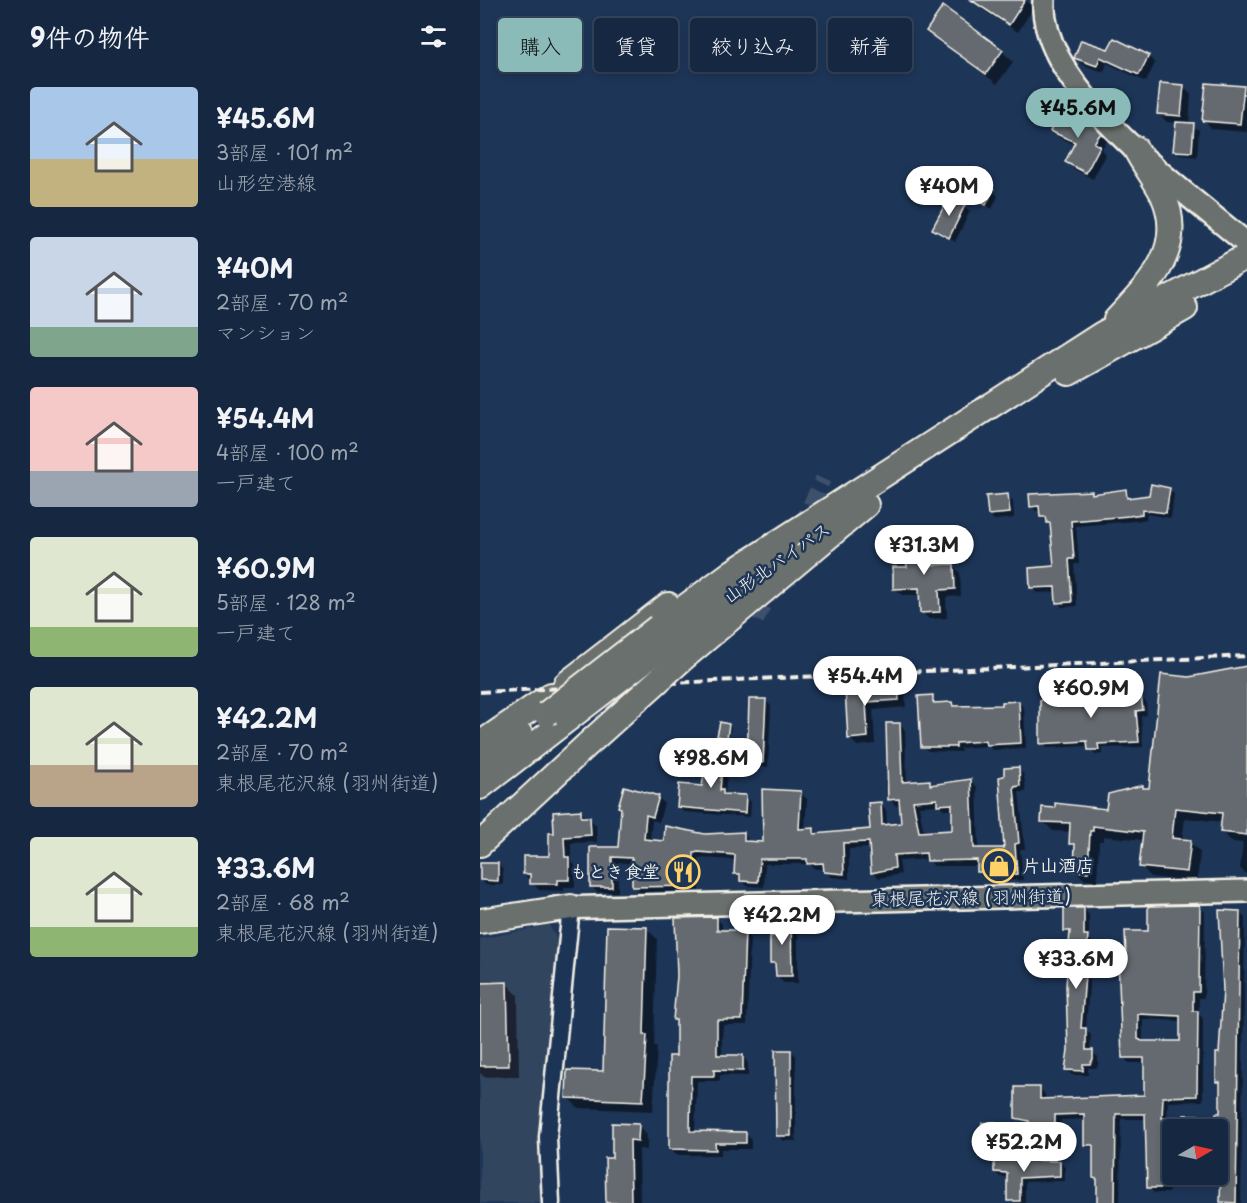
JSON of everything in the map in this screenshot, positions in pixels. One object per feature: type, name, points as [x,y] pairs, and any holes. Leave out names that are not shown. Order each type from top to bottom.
[{"type":"highway","points":[[1102,334],[1152,281],[1164,262],[1168,243],[1169,217],[1163,195],[1134,148]]},
{"type":"highway","name":"山形北バイパス","points":[[480,766],[558,703],[670,642],[862,498],[1102,334],[1247,256]]},
{"type":"highway","name":"山形北バイパス","points":[[862,498],[957,443],[1067,374],[1247,273]]},
{"type":"highway","points":[[480,744],[558,703],[641,623],[761,540],[862,498]]},
{"type":"highway","points":[[480,844],[589,743],[670,642]]},
{"type":"highway","name":"山形北バイパス","points":[[480,788],[558,703]]},
{"type":"highway","points":[[480,921],[571,907]]},
{"type":"main road","points":[[1044,0],[1045,25],[1056,56],[1078,89],[1134,148],[1247,244]]},
{"type":"main road","name":"東根尾花沢線 (羽州街道)","points":[[480,909],[1247,891]]},
{"type":"street","points":[[551,1203],[548,1137],[571,907]]},
{"type":"shaded area","points":[[549,925],[560,945],[541,1103],[547,1203],[480,1203],[480,939]]},
{"type":"building","points":[[971,0],[1025,0],[1009,25]]},
{"type":"building","points":[[943,6],[1003,50],[986,74],[926,31]]},
{"type":"building","points":[[1114,38],[1149,55],[1139,75],[1100,57],[1097,66],[1074,58],[1081,40],[1108,49]]},
{"type":"building","points":[[1160,83],[1184,85],[1181,116],[1157,114]]},
{"type":"building","points":[[1206,83],[1244,86],[1240,124],[1202,121]]},
{"type":"building","points":[[1041,91],[1060,99],[1053,113],[1035,105]]},
{"type":"building","points":[[1059,110],[1086,122],[1088,119],[1101,133],[1094,143],[1100,146],[1086,173],[1065,162],[1075,142],[1050,131]]},
{"type":"building","points":[[1176,122],[1194,123],[1192,152],[1173,151]]},
{"type":"building","points":[[969,177],[994,189],[986,205],[962,192]]},
{"type":"building","points":[[949,197],[965,205],[949,238],[932,229]]},
{"type":"building","points":[[1151,484],[1170,488],[1166,513],[1142,510],[1142,514],[1071,521],[1074,559],[1069,559],[1072,602],[1056,603],[1055,587],[1030,588],[1029,568],[1054,566],[1050,523],[1047,523],[1046,517],[1040,517],[1039,506],[1030,507],[1029,494],[1092,491],[1092,494],[1126,489],[1127,498],[1149,495]]},
{"type":"building","points":[[1008,494],[1010,513],[988,515],[986,496]]},
{"type":"building","points":[[923,537],[924,565],[954,564],[955,589],[939,590],[940,612],[920,613],[919,588],[893,589],[893,567],[907,567],[905,538]]},
{"type":"building","points":[[1247,666],[1247,835],[1220,832],[1222,813],[1175,808],[1172,838],[1191,840],[1187,872],[1139,867],[1143,832],[1093,826],[1093,831],[1090,831],[1088,872],[1074,871],[1075,844],[1069,844],[1070,823],[1041,822],[1042,807],[1055,808],[1055,803],[1106,809],[1108,794],[1143,785],[1143,788],[1149,788],[1161,674],[1189,677]]},
{"type":"building","points":[[898,685],[899,700],[866,702],[868,737],[848,739],[845,689]]},
{"type":"building","points":[[1133,689],[1134,696],[1141,695],[1143,710],[1136,711],[1139,742],[1098,744],[1099,750],[1088,750],[1087,741],[1040,744],[1040,700],[1123,693],[1123,690]]},
{"type":"building","points":[[933,695],[933,703],[952,702],[953,706],[1002,705],[1002,702],[1019,701],[1021,743],[986,745],[985,741],[956,743],[956,747],[921,747],[918,696]]},
{"type":"building","points":[[749,699],[766,699],[763,763],[747,762]]},
{"type":"building","points":[[720,722],[729,724],[727,738],[717,736]]},
{"type":"building","points":[[886,723],[900,723],[902,782],[930,780],[930,785],[971,779],[974,848],[1004,848],[999,777],[1004,776],[1004,768],[1019,767],[1020,786],[1014,787],[1019,843],[1015,844],[1017,874],[986,876],[986,872],[977,872],[977,860],[927,861],[926,853],[894,855],[895,868],[871,873],[869,842],[843,843],[844,874],[824,872],[823,863],[807,864],[807,859],[760,859],[758,882],[740,881],[740,874],[734,874],[735,855],[698,852],[694,853],[693,886],[632,887],[632,858],[612,857],[612,887],[590,887],[590,847],[618,847],[621,808],[618,807],[624,786],[659,796],[653,817],[646,815],[644,839],[664,841],[665,826],[705,834],[744,832],[744,841],[763,842],[762,789],[801,791],[799,829],[814,828],[814,834],[870,829],[868,803],[881,802],[882,825],[901,823],[899,799],[888,800]],"holes":[[[937,799],[937,805],[952,804],[952,830],[919,832],[913,801]]]},
{"type":"building","points":[[709,747],[724,748],[720,790],[723,790],[723,794],[746,795],[745,813],[677,807],[679,784],[702,786]]},
{"type":"building","points":[[581,810],[581,817],[590,817],[591,835],[564,837],[565,857],[569,857],[569,880],[558,880],[558,884],[530,884],[530,874],[523,874],[523,856],[549,856],[549,833],[554,833],[553,812]]},
{"type":"building","points":[[480,863],[498,863],[498,881],[480,880]]},
{"type":"building","points":[[1200,905],[1199,992],[1193,992],[1193,1011],[1198,1011],[1197,1096],[1163,1097],[1162,1118],[1184,1119],[1162,1119],[1162,1185],[1164,1188],[1147,1188],[1145,1114],[1116,1114],[1115,1203],[1097,1203],[1097,1179],[1093,1178],[1093,1145],[1084,1145],[1084,1114],[1055,1115],[1055,1126],[1028,1126],[1029,1121],[1015,1118],[1015,1087],[1040,1087],[1040,1099],[1144,1095],[1144,1058],[1122,1058],[1118,957],[1126,957],[1125,931],[1148,931],[1148,906]],"holes":[[[1138,1014],[1180,1016],[1180,1041],[1142,1041],[1138,1039]]]},
{"type":"building","points":[[1064,908],[1084,908],[1084,935],[1088,935],[1081,1028],[1086,1028],[1086,1050],[1093,1050],[1093,1059],[1090,1064],[1083,1064],[1083,1071],[1065,1070],[1068,1050],[1066,986],[1070,931],[1064,931]]},
{"type":"building","points":[[1219,910],[1240,911],[1236,1203],[1220,1202],[1221,1185],[1228,1185],[1228,1119],[1216,1119],[1216,1113],[1220,1113],[1220,1082],[1216,1082],[1216,1053],[1219,1053],[1223,990]]},
{"type":"building","points":[[774,915],[791,915],[792,976],[776,976],[775,963],[770,963],[770,936],[774,936]]},
{"type":"building","points":[[717,917],[717,930],[745,930],[742,1020],[717,1020],[717,1055],[743,1055],[743,1071],[714,1070],[714,1076],[691,1076],[690,1131],[746,1132],[746,1143],[715,1143],[716,1150],[669,1149],[669,1056],[676,1056],[676,1020],[673,1020],[677,976],[675,918]]},
{"type":"building","points":[[607,926],[647,927],[644,1035],[647,1035],[643,1101],[566,1098],[567,1070],[603,1071]]},
{"type":"building","points":[[507,982],[509,1066],[480,1066],[480,983]]},
{"type":"building","points":[[775,1050],[791,1050],[791,1136],[776,1136]]},
{"type":"building","points":[[1184,1115],[1198,1115],[1198,1119],[1184,1119]]},
{"type":"building","points":[[995,1122],[996,1142],[983,1142],[982,1123]]},
{"type":"building","points":[[612,1123],[639,1124],[638,1141],[630,1140],[631,1203],[606,1203],[605,1158],[612,1158]]},
{"type":"building","points":[[994,1159],[1060,1161],[1060,1176],[1020,1178],[1020,1201],[1007,1201],[1007,1173],[994,1172]]},
{"type":"tunnel","points":[[800,527],[823,479]]},
{"type":"tunnel","points":[[756,620],[771,588]]},
{"type":"railway","points":[[480,692],[1247,656]]},
{"type":"place","name":"片山酒店","points":[[999,866]]},
{"type":"place","name":"もとき食堂","points":[[683,872]]}]
